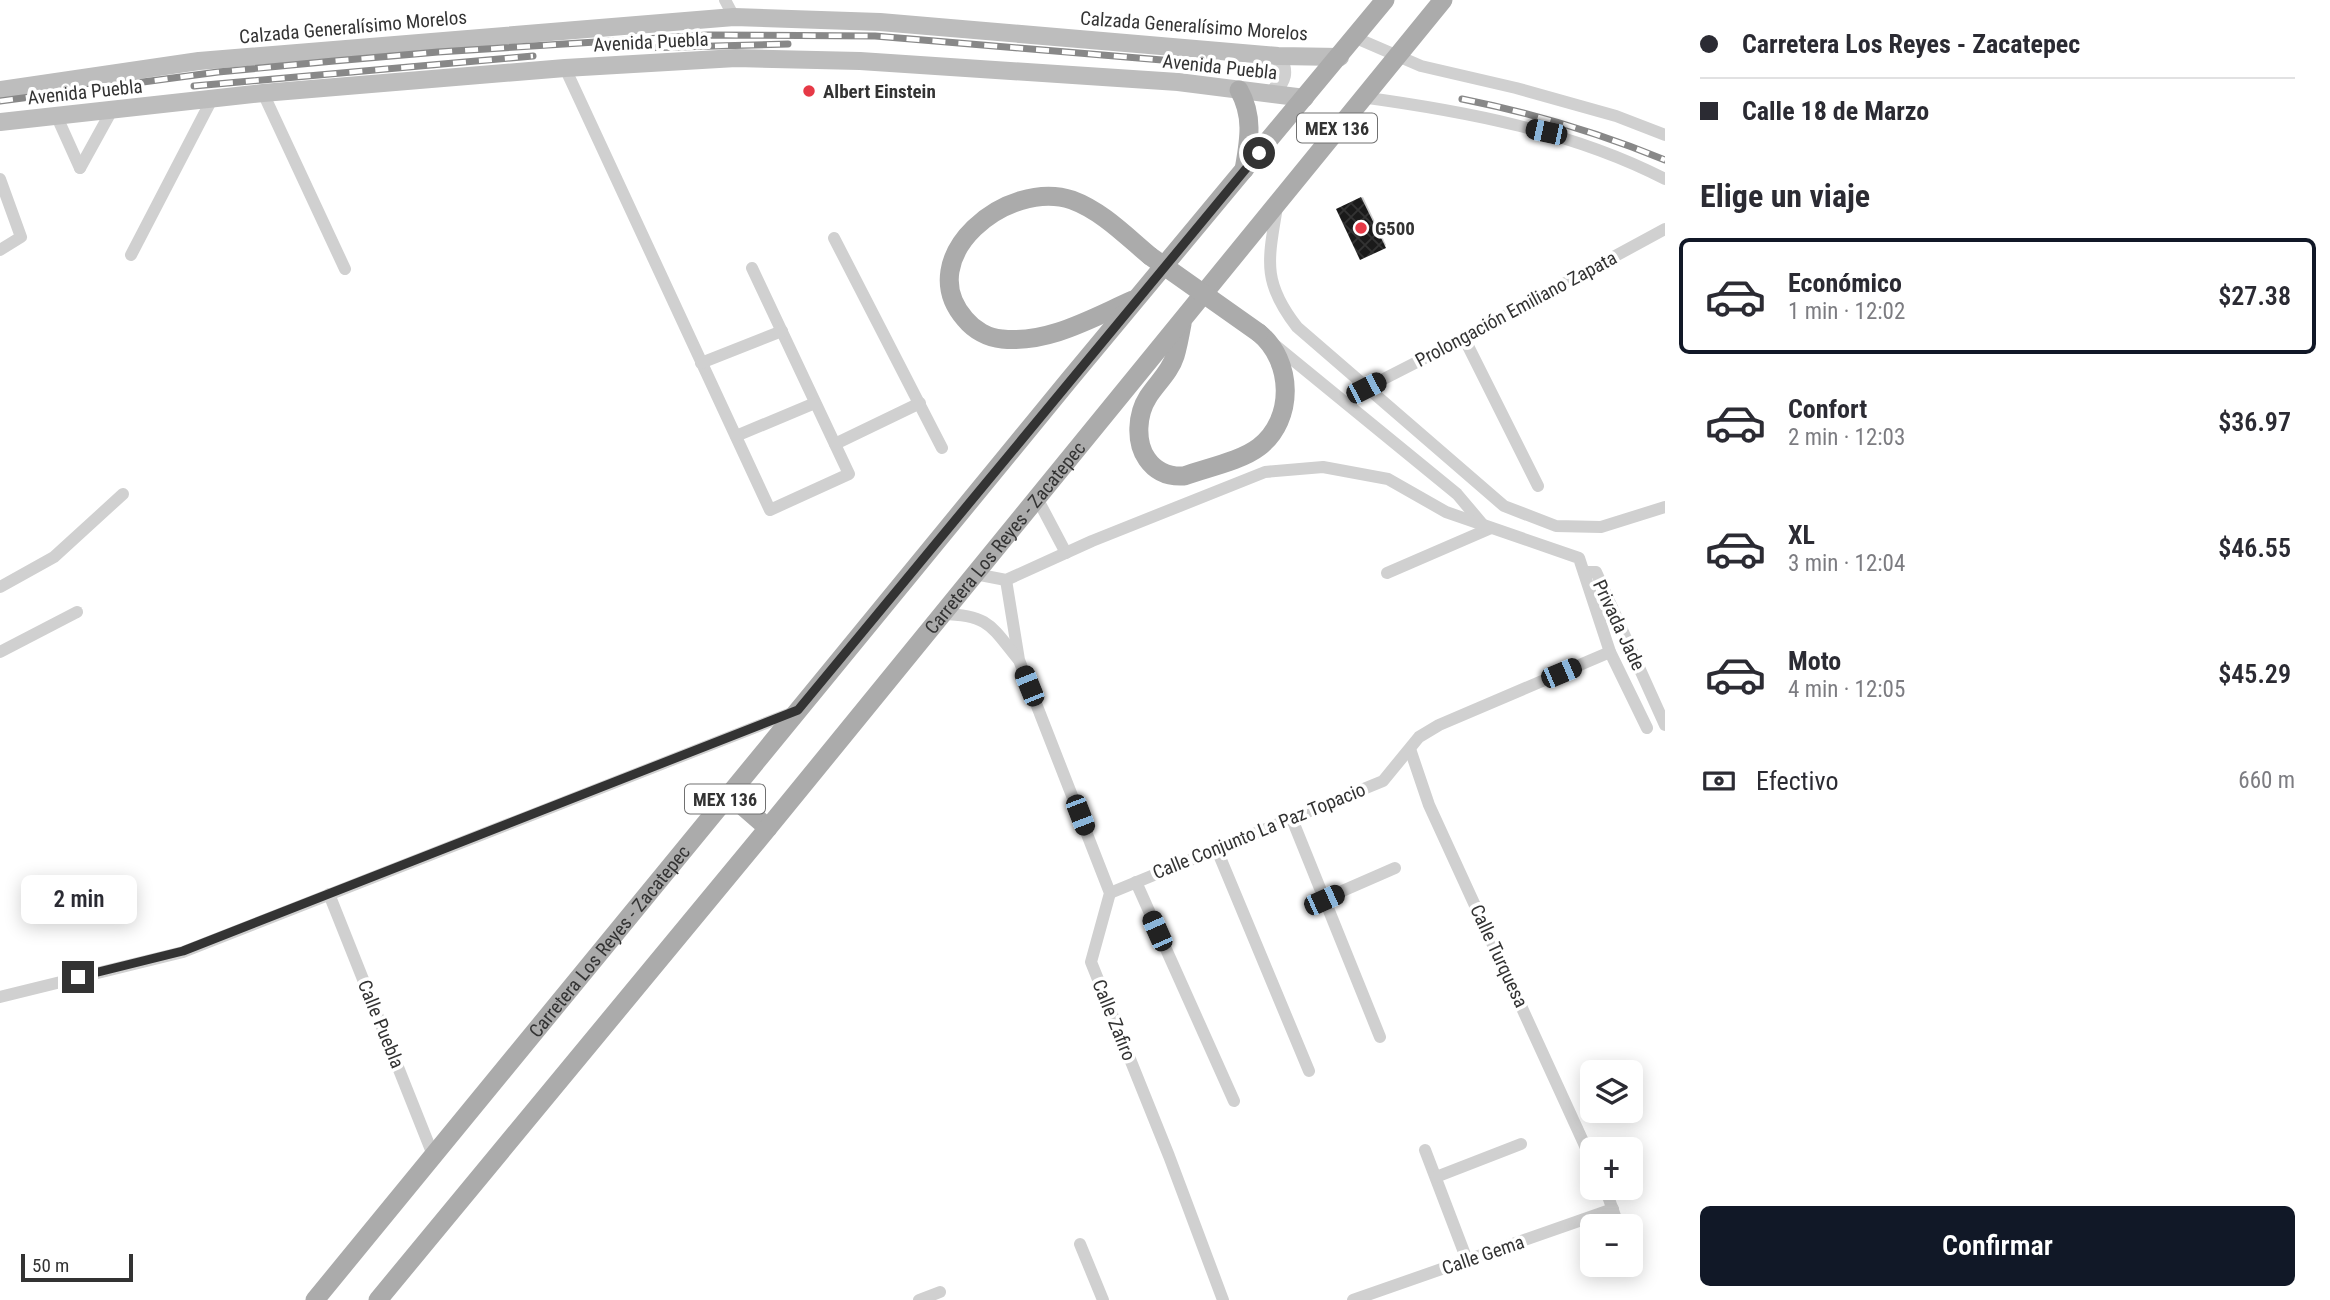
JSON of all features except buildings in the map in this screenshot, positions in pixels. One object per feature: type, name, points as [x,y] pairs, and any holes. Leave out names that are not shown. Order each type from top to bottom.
[{"type":"main road","name":"Carretera Los Reyes - Zacatepec","points":[[315,1300],[1385,0]]},
{"type":"main road","name":"Carretera Los Reyes - Zacatepec","points":[[378,1300],[768,828],[1183,320],[1361,97],[1443,0]]},
{"type":"main road","name":"Calzada Generalísimo Morelos","points":[[0,90],[199,61],[734,17],[880,22],[1278,56],[1340,57]]},
{"type":"main road","name":"Avenida Puebla","points":[[0,122],[264,93],[565,68],[736,58],[860,61],[1165,81],[1305,98]]},
{"type":"main road","points":[[1239,90],[1249,112],[1250,126],[1244,172]]},
{"type":"main road","points":[[1138,298],[1057,332],[1029,339],[996,338],[982,333],[968,323],[957,307],[950,289],[951,270],[963,241],[980,221],[1001,208],[1037,197],[1058,197],[1083,205],[1107,220],[1150,256],[1265,338],[1280,362],[1285,385],[1283,409],[1273,431],[1251,452],[1184,476],[1168,475],[1158,470],[1144,456],[1139,424],[1144,404],[1175,356],[1183,320]]},
{"type":"main road","points":[[729,794],[768,828]]},
{"type":"street","points":[[724,0],[734,17]]},
{"type":"street","points":[[1356,38],[1421,66],[1516,88],[1616,116],[1665,135]]},
{"type":"street","points":[[1272,94],[1283,82],[1284,68],[1278,56]]},
{"type":"street","points":[[565,68],[770,510],[849,474],[752,268]]},
{"type":"street","points":[[264,93],[345,269]]},
{"type":"street","points":[[1361,97],[1546,132],[1665,178]]},
{"type":"street","points":[[131,255],[212,99]]},
{"type":"street","points":[[57,117],[80,168],[112,110]]},
{"type":"street","points":[[0,178],[3,196],[21,237],[0,250]]},
{"type":"street","points":[[1278,201],[1269,250],[1269,270],[1272,287],[1281,307],[1297,327],[1504,506],[1556,526],[1601,527],[1665,507]]},
{"type":"street","name":"Prolongación Emiliano Zapata","points":[[1366,388],[1665,229]]},
{"type":"street","points":[[834,238],[942,448]]},
{"type":"street","points":[[701,363],[782,331]]},
{"type":"street","points":[[1265,338],[1457,494],[1488,527]]},
{"type":"street","points":[[1464,338],[1538,486]]},
{"type":"street","points":[[736,436],[816,403]]},
{"type":"street","points":[[835,444],[920,403]]},
{"type":"street","points":[[975,574],[1006,579],[1265,471],[1324,467],[1388,479],[1446,512],[1579,558],[1609,652],[1647,728]]},
{"type":"street","points":[[0,587],[54,557],[123,494]]},
{"type":"street","points":[[1037,498],[1066,553]]},
{"type":"street","points":[[1549,548],[1556,526]]},
{"type":"street","points":[[1387,573],[1488,527]]},
{"type":"street","name":"Privada Jade","points":[[1584,572],[1596,572],[1665,725]]},
{"type":"street","points":[[1006,579],[1018,660],[1110,893]]},
{"type":"street","points":[[0,652],[77,612]]},
{"type":"street","points":[[943,614],[969,615],[984,620],[1018,660]]},
{"type":"street","name":"Calle Conjunto La Paz Topacio","points":[[1110,893],[1292,820],[1383,780],[1419,737],[1440,725],[1609,652]]},
{"type":"street","points":[[0,997],[183,951],[798,710]]},
{"type":"street","name":"Calle Turquesa","points":[[1410,749],[1429,805],[1581,1137]]},
{"type":"street","points":[[1292,820],[1380,1037]]},
{"type":"street","points":[[1217,850],[1309,1071]]},
{"type":"street","points":[[1324,900],[1395,868]]},
{"type":"street","points":[[1136,882],[1234,1101]]},
{"type":"street","name":"Calle Zafiro","points":[[1110,893],[1091,962],[1223,1300]]},
{"type":"street","name":"Calle Puebla","points":[[329,894],[433,1154]]},
{"type":"street","points":[[1436,1177],[1521,1144]]},
{"type":"street","points":[[1425,1150],[1467,1260]]},
{"type":"street","points":[[1610,1200],[1615,1214]]},
{"type":"street","name":"Calle Gema","points":[[1353,1300],[1613,1209]]},
{"type":"street","points":[[1080,1244],[1103,1300]]},
{"type":"street","points":[[919,1300],[940,1292]]},
{"type":"railway","points":[[0,101],[218,72],[334,61],[708,35],[875,36],[1174,61]]},
{"type":"railway","points":[[637,48],[788,44]]},
{"type":"railway","points":[[194,86],[533,56]]},
{"type":"railway","points":[[1462,99],[1565,125],[1665,160]]},
{"type":"place","name":"Albert Einstein","points":[[809,91]]},
{"type":"place","name":"G500","points":[[1361,228]]},
{"type":"route","points":[[78,977],[183,951],[798,710],[1259,153]]}]
